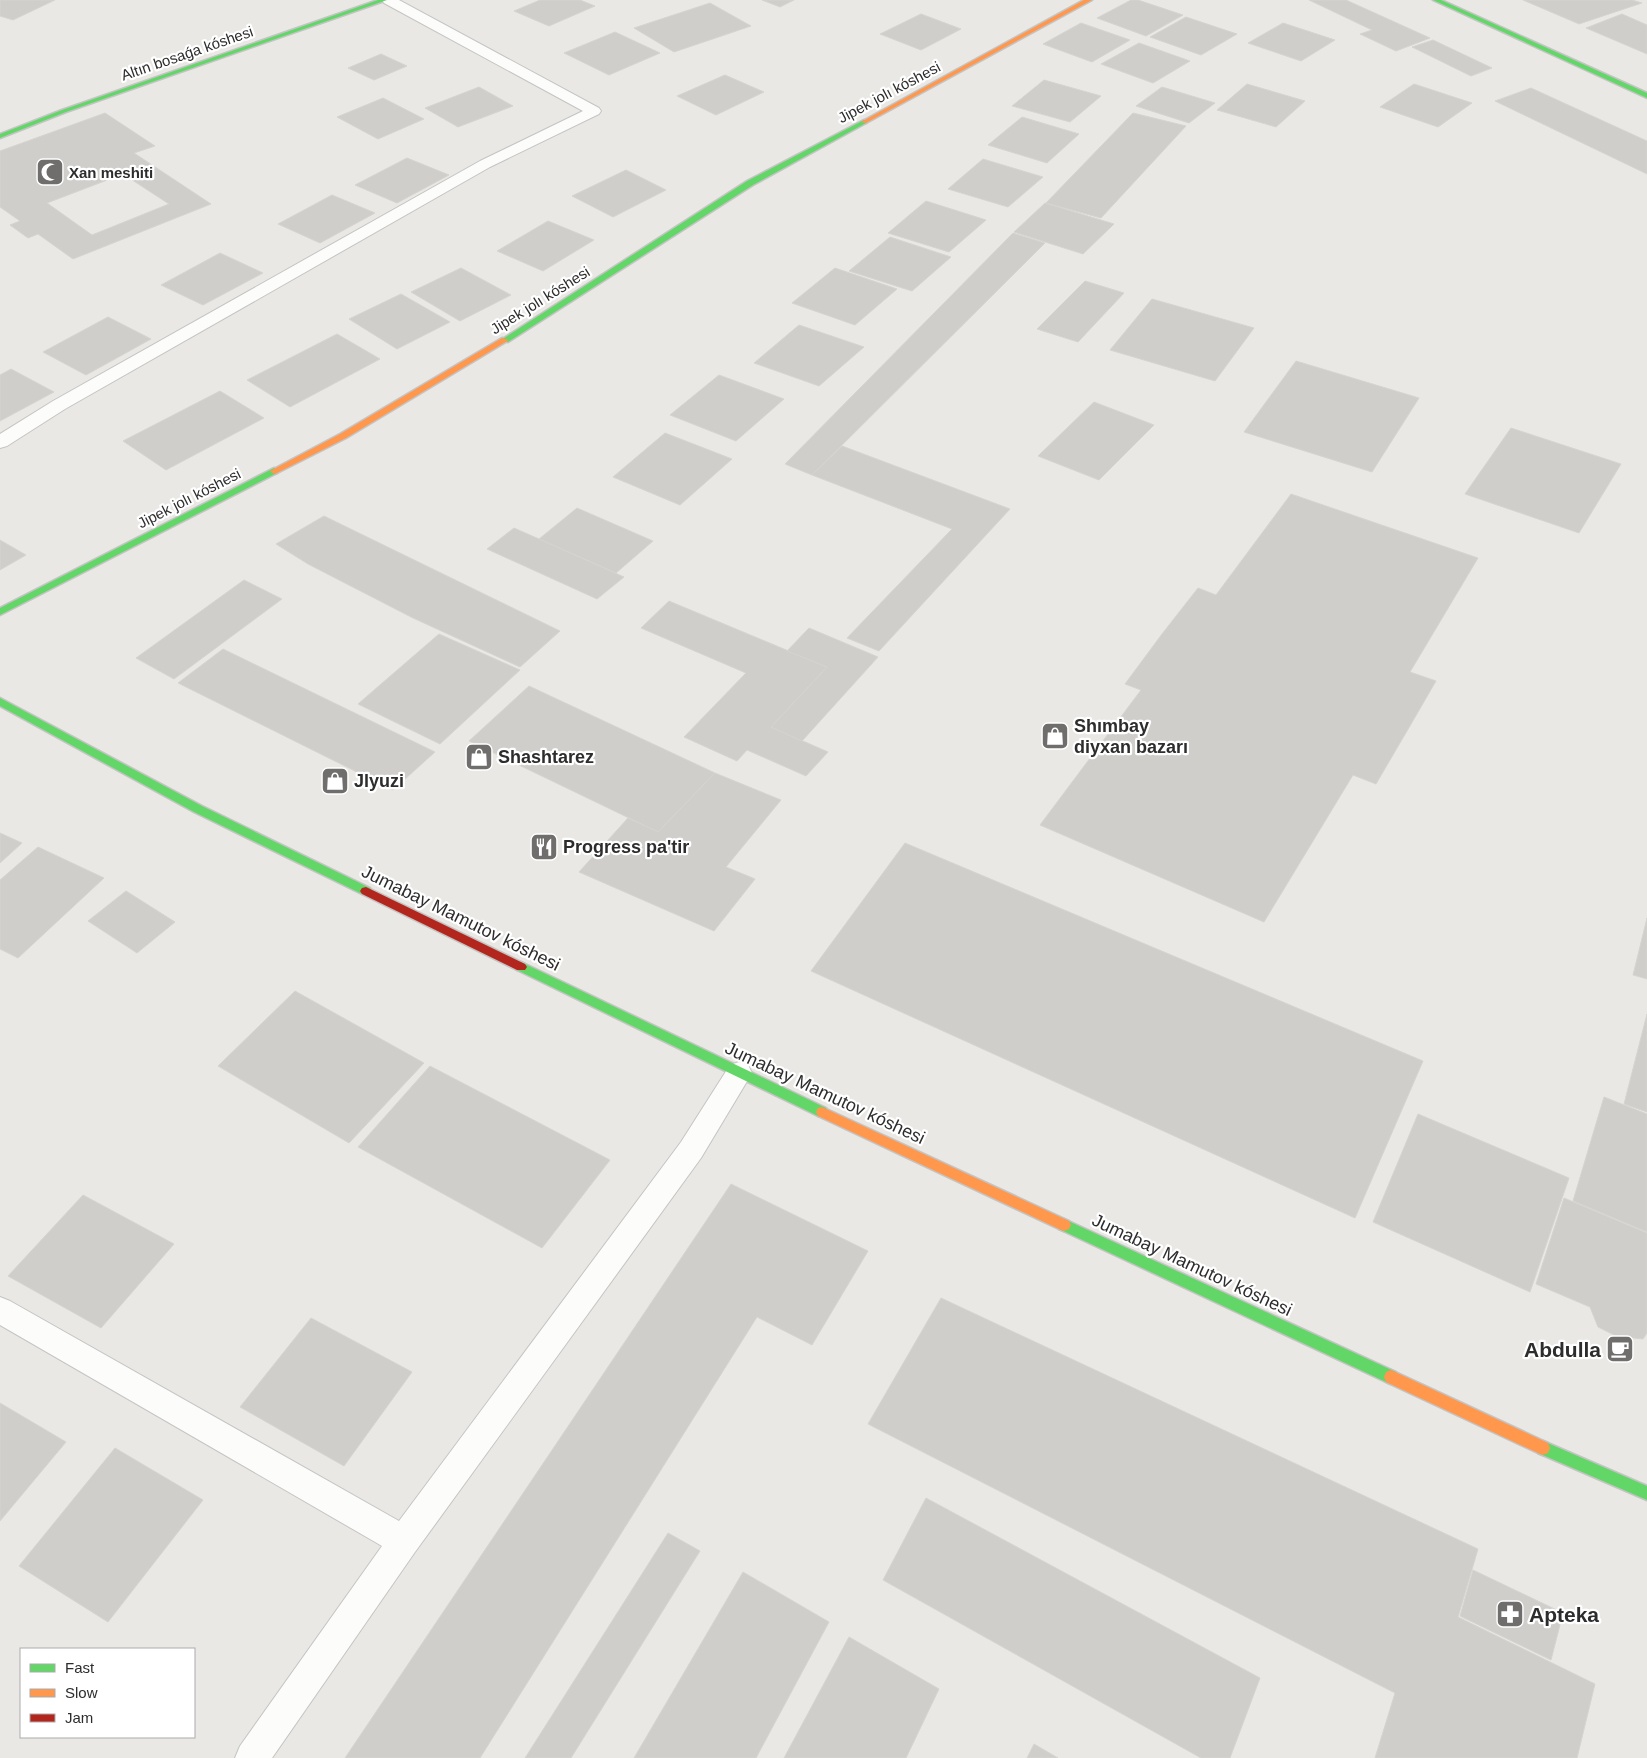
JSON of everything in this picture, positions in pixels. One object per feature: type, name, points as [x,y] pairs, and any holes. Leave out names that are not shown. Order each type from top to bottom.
[{"type":"street","name":"Altın bosaǵa kóshesi","points":[[0,136],[64,111],[384,0]]},
{"type":"street","name":"Jipek jolı kóshesi","points":[[0,612],[343,436],[519,332],[750,184],[1089,0]]},
{"type":"street","points":[[1436,0],[1647,96]]},
{"type":"street","name":"Jumabay Mamutov kóshesi","points":[[0,702],[198,809],[740,1073],[1585,1468],[1647,1493]]},
{"type":"lane","points":[[0,442],[59,405],[318,257],[485,164],[594,111],[389,0]]},
{"type":"lane","points":[[252,1758],[404,1542],[691,1150],[740,1073]]},
{"type":"lane","points":[[0,1310],[404,1542]]},
{"type":"building","points":[[0,0],[55,0],[13,20],[0,16]]},
{"type":"building","points":[[540,0],[580,0],[595,6],[549,26],[514,11]]},
{"type":"building","points":[[762,0],[794,0],[780,7]]},
{"type":"building","points":[[1131,0],[1138,0],[1183,15],[1146,36],[1097,18]]},
{"type":"building","points":[[1309,0],[1346,0],[1430,38],[1396,51],[1360,34],[1372,30]]},
{"type":"building","points":[[1523,0],[1632,0],[1642,3],[1579,24]]},
{"type":"building","points":[[710,3],[751,26],[674,52],[634,28]]},
{"type":"building","points":[[921,14],[961,29],[921,50],[880,34]]},
{"type":"building","points":[[1622,14],[1647,25],[1647,54],[1586,28]]},
{"type":"building","points":[[1186,17],[1237,34],[1201,55],[1150,37]]},
{"type":"building","points":[[1081,23],[1130,40],[1092,62],[1043,44]]},
{"type":"building","points":[[1283,23],[1335,40],[1301,61],[1248,43]]},
{"type":"building","points":[[615,32],[660,53],[609,75],[564,53]]},
{"type":"building","points":[[1433,40],[1492,68],[1471,76],[1412,47]]},
{"type":"building","points":[[1139,43],[1190,61],[1153,83],[1101,64]]},
{"type":"building","points":[[381,54],[407,66],[374,80],[348,68]]},
{"type":"building","points":[[725,75],[764,92],[716,115],[677,96]]},
{"type":"building","points":[[1044,80],[1101,96],[1070,122],[1012,106]]},
{"type":"building","points":[[1247,84],[1305,101],[1276,127],[1217,110]]},
{"type":"building","points":[[1414,84],[1472,103],[1438,127],[1380,107]]},
{"type":"building","points":[[479,87],[513,106],[458,127],[425,108]]},
{"type":"building","points":[[1162,87],[1215,103],[1189,123],[1136,106]]},
{"type":"building","points":[[1531,88],[1647,141],[1647,174],[1495,101]]},
{"type":"building","points":[[383,98],[424,119],[378,139],[337,117]]},
{"type":"building","points":[[105,113],[155,146],[134,153],[211,204],[73,259],[38,234],[28,238],[10,225],[20,221],[0,207],[0,151]],"holes":[[[123,174],[169,204],[92,235],[47,203]]]},
{"type":"building","points":[[1133,113],[1186,126],[1101,218],[1046,203]]},
{"type":"building","points":[[1022,117],[1079,134],[1047,163],[988,145]]},
{"type":"building","points":[[407,158],[449,175],[397,203],[355,185]]},
{"type":"building","points":[[983,159],[1043,177],[1008,207],[948,189]]},
{"type":"building","points":[[626,170],[666,190],[613,217],[572,196]]},
{"type":"building","points":[[332,195],[375,213],[320,243],[278,224]]},
{"type":"building","points":[[926,201],[986,220],[949,252],[888,233]]},
{"type":"building","points":[[1045,203],[1114,224],[1083,254],[1014,232]]},
{"type":"building","points":[[548,221],[594,240],[543,271],[497,251]]},
{"type":"building","points":[[1013,233],[1045,243],[812,475],[785,464]]},
{"type":"building","points":[[890,237],[951,257],[912,291],[849,271]]},
{"type":"building","points":[[220,253],[263,273],[203,305],[161,285]]},
{"type":"building","points":[[461,268],[511,295],[460,321],[411,292]]},
{"type":"building","points":[[835,268],[897,289],[855,325],[792,303]]},
{"type":"building","points":[[1085,281],[1124,293],[1078,342],[1037,329]]},
{"type":"building","points":[[401,294],[450,322],[397,349],[349,319]]},
{"type":"building","points":[[1152,299],[1254,328],[1215,381],[1110,350]]},
{"type":"building","points":[[108,317],[151,339],[86,375],[43,352]]},
{"type":"building","points":[[799,325],[864,347],[819,386],[754,363]]},
{"type":"building","points":[[337,334],[380,359],[290,407],[247,380]]},
{"type":"building","points":[[1296,361],[1419,398],[1372,472],[1244,432]]},
{"type":"building","points":[[11,369],[54,392],[0,421],[0,375]]},
{"type":"building","points":[[719,375],[784,399],[736,441],[670,415]]},
{"type":"building","points":[[220,391],[264,418],[166,470],[123,441]]},
{"type":"building","points":[[1094,402],[1154,425],[1099,480],[1038,456]]},
{"type":"building","points":[[1511,428],[1621,464],[1579,533],[1465,494]]},
{"type":"building","points":[[665,433],[732,459],[680,505],[613,477]]},
{"type":"building","points":[[842,446],[1010,509],[879,651],[847,638],[952,529],[812,475]]},
{"type":"building","points":[[1291,494],[1478,558],[1410,672],[1436,681],[1376,784],[1353,775],[1264,922],[1040,825],[1141,690],[1125,684],[1162,634],[1198,588],[1216,595]]},
{"type":"building","points":[[577,508],[653,541],[616,573],[539,539]]},
{"type":"building","points":[[324,516],[560,631],[520,667],[413,618],[308,564],[276,544]]},
{"type":"building","points":[[514,528],[624,577],[597,599],[487,549]]},
{"type":"building","points":[[0,540],[26,555],[0,570]]},
{"type":"building","points":[[244,580],[282,599],[174,679],[136,658]]},
{"type":"building","points":[[669,601],[827,667],[771,727],[828,752],[806,776],[747,750],[737,761],[684,737],[746,673],[641,628]]},
{"type":"building","points":[[809,628],[878,657],[802,741],[771,727],[827,667],[787,651]]},
{"type":"building","points":[[439,634],[520,670],[440,744],[358,704]]},
{"type":"building","points":[[223,649],[435,752],[393,790],[178,683]]},
{"type":"building","points":[[529,686],[715,773],[658,832],[469,741]]},
{"type":"building","points":[[715,773],[781,800],[726,867],[755,879],[714,931],[579,872],[628,818],[658,832]]},
{"type":"building","points":[[0,833],[22,843],[0,863]]},
{"type":"building","points":[[905,843],[1423,1061],[1355,1218],[811,971]]},
{"type":"building","points":[[38,847],[104,878],[18,958],[0,949],[0,880]]},
{"type":"building","points":[[126,891],[175,922],[137,953],[88,921]]},
{"type":"building","points":[[1647,918],[1647,979],[1633,975]]},
{"type":"building","points":[[295,991],[424,1063],[349,1143],[218,1066]]},
{"type":"building","points":[[1647,1014],[1647,1112],[1624,1104]]},
{"type":"building","points":[[430,1066],[610,1160],[542,1248],[358,1147]]},
{"type":"building","points":[[1604,1097],[1647,1114],[1647,1232],[1573,1201]]},
{"type":"building","points":[[1418,1114],[1569,1178],[1530,1292],[1373,1222]]},
{"type":"building","points":[[731,1184],[868,1251],[812,1345],[757,1317],[480,1758],[345,1758]]},
{"type":"building","points":[[83,1195],[174,1244],[101,1328],[8,1276]]},
{"type":"building","points":[[1564,1198],[1647,1233],[1647,1333],[1643,1339],[1616,1336],[1598,1327],[1590,1307],[1536,1284]]},
{"type":"building","points":[[941,1298],[1478,1549],[1458,1617],[1595,1684],[1577,1758],[1375,1758],[1395,1693],[868,1424]]},
{"type":"building","points":[[311,1318],[412,1372],[344,1466],[240,1407]]},
{"type":"building","points":[[0,1403],[66,1442],[0,1521]]},
{"type":"building","points":[[115,1448],[203,1500],[108,1622],[19,1566]]},
{"type":"building","points":[[926,1498],[1260,1678],[1230,1758],[1201,1758],[883,1580]]},
{"type":"building","points":[[668,1533],[700,1551],[571,1758],[525,1758]]},
{"type":"building","points":[[1473,1570],[1563,1613],[1551,1660],[1460,1616]]},
{"type":"building","points":[[743,1572],[829,1622],[756,1758],[634,1758]]},
{"type":"building","points":[[849,1637],[939,1689],[906,1758],[784,1758]]},
{"type":"building","points":[[1034,1744],[1058,1758],[1027,1758]]},
{"type":"traffic: fast","points":[[0,136],[64,111],[384,0]]},
{"type":"traffic: fast","points":[[1436,0],[1647,96]]},
{"type":"traffic: fast","points":[[505,340],[750,183],[864,122]]},
{"type":"traffic: fast","points":[[0,612],[274,471]]},
{"type":"traffic: fast","points":[[0,702],[198,809],[366,891]]},
{"type":"traffic: fast","points":[[521,967],[822,1112]]},
{"type":"traffic: fast","points":[[1064,1225],[1391,1377]]},
{"type":"traffic: fast","points":[[1543,1448],[1647,1493]]},
{"type":"traffic: slow","points":[[864,122],[1089,0]]},
{"type":"traffic: slow","points":[[274,471],[343,436],[505,340]]},
{"type":"traffic: slow","points":[[822,1112],[1064,1225]]},
{"type":"traffic: slow","points":[[1391,1377],[1543,1448]]},
{"type":"traffic: jam","points":[[366,891],[521,967]]},
{"type":"place","name":"Xan meshiti","points":[[50,172]]},
{"type":"place","name":"Shımbay diyxan bazarı","points":[[1055,736]]},
{"type":"place","name":"Shashtarez","points":[[479,757]]},
{"type":"place","name":"Jlyuzi","points":[[335,781]]},
{"type":"place","name":"Progress pa'tir","points":[[544,847]]},
{"type":"place","name":"Abdulla","points":[[1620,1349]]},
{"type":"place","name":"Apteka","points":[[1510,1614]]}]
